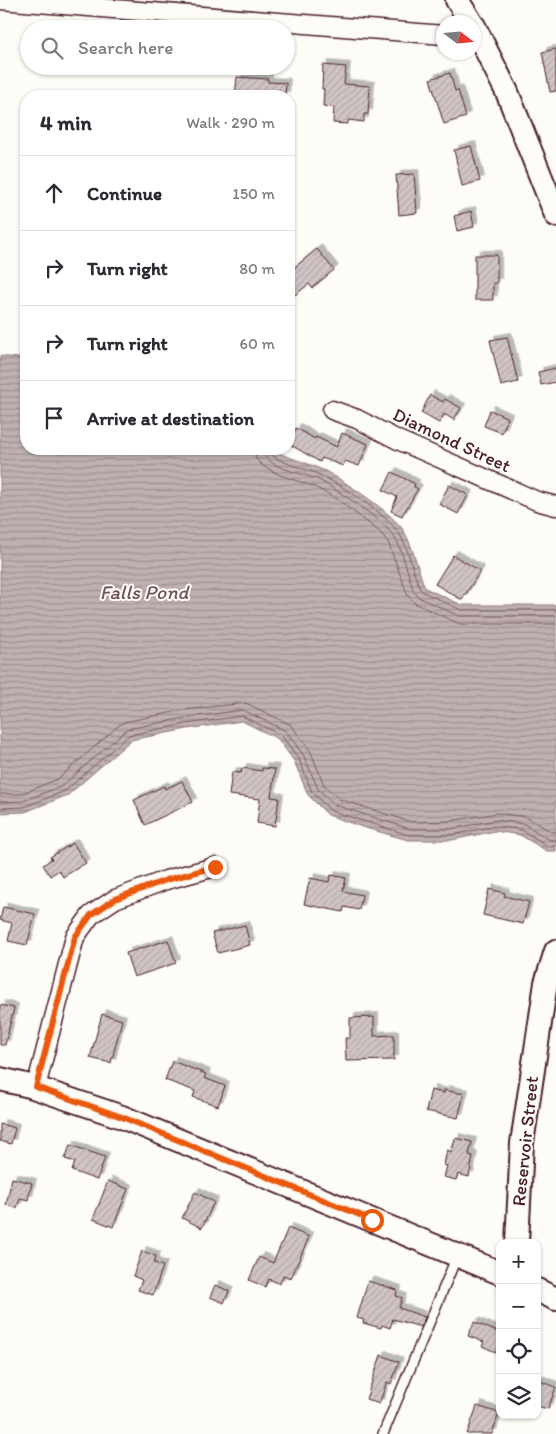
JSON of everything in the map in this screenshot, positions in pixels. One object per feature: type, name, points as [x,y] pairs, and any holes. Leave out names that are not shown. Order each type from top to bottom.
[{"type":"street","points":[[0,0],[254,20]]},
{"type":"street","points":[[458,0],[466,15]]},
{"type":"street","points":[[295,23],[436,34]]},
{"type":"street","points":[[481,44],[507,92],[556,215]]},
{"type":"street","name":"Diamond Street","points":[[332,410],[357,419],[398,440],[537,502],[556,506]]},
{"type":"street","points":[[36,1087],[75,937],[91,915],[115,899],[166,880],[215,867]]},
{"type":"street","name":"Reservoir Street","points":[[517,1239],[523,1134],[546,983],[556,951]]},
{"type":"street","points":[[0,1080],[36,1087],[122,1117],[496,1272]]},
{"type":"street","points":[[541,1292],[556,1299]]},
{"type":"lane","points":[[383,1434],[458,1256]]},
{"type":"water","name":"Falls Pond","points":[[0,356],[20,358],[20,455],[282,455],[332,475],[368,498],[400,525],[408,540],[425,588],[462,605],[556,605],[556,851],[547,851],[520,835],[495,831],[452,840],[408,840],[328,815],[308,795],[294,761],[278,739],[242,721],[131,740],[68,795],[25,812],[0,813]]},
{"type":"building","points":[[556,49],[556,91],[550,92],[542,52]]},
{"type":"building","points":[[323,65],[346,67],[344,84],[370,86],[368,114],[364,114],[364,122],[348,120],[348,124],[333,123],[334,107],[323,106]]},
{"type":"building","points":[[450,73],[455,91],[458,90],[466,117],[444,124],[430,79]]},
{"type":"building","points":[[237,77],[268,79],[268,82],[286,83],[285,90],[236,90]]},
{"type":"building","points":[[471,146],[480,181],[462,186],[454,150]]},
{"type":"building","points":[[414,174],[417,213],[399,215],[396,175]]},
{"type":"building","points":[[471,211],[474,227],[457,231],[454,216]]},
{"type":"building","points":[[317,249],[334,270],[312,288],[309,284],[295,295],[295,267]]},
{"type":"building","points":[[475,255],[497,255],[497,283],[493,283],[493,300],[475,300]]},
{"type":"building","points":[[507,337],[518,382],[501,386],[490,340]]},
{"type":"building","points":[[556,368],[556,382],[541,385],[538,372]]},
{"type":"building","points":[[430,395],[443,402],[445,399],[461,408],[454,420],[444,414],[439,423],[421,413]]},
{"type":"building","points":[[490,410],[508,418],[502,433],[484,426]]},
{"type":"building","points":[[296,428],[315,439],[316,437],[337,447],[342,433],[368,444],[359,466],[345,461],[343,466],[322,458],[320,462],[295,447]]},
{"type":"building","points":[[392,472],[415,484],[414,487],[418,489],[402,516],[391,511],[397,497],[383,490]]},
{"type":"building","points":[[449,485],[468,495],[458,514],[439,504]]},
{"type":"building","points":[[453,555],[480,571],[462,600],[435,584]]},
{"type":"building","points":[[242,768],[262,771],[262,768],[275,769],[271,797],[279,798],[275,826],[257,823],[260,799],[229,795],[232,772],[241,773]]},
{"type":"building","points":[[182,781],[193,802],[145,825],[134,800],[164,786],[165,789]]},
{"type":"building","points":[[73,843],[86,863],[63,877],[59,870],[50,876],[43,865],[52,859],[50,857]]},
{"type":"building","points":[[331,875],[346,878],[343,891],[362,895],[359,910],[344,907],[343,912],[304,904],[310,878],[329,882]]},
{"type":"building","points":[[489,889],[505,893],[504,896],[529,902],[523,924],[483,915]]},
{"type":"building","points":[[3,907],[35,914],[27,945],[8,941],[12,923],[0,920]]},
{"type":"building","points":[[245,925],[250,945],[218,953],[212,933]]},
{"type":"building","points":[[168,940],[176,963],[134,977],[126,953]]},
{"type":"building","points":[[0,1005],[14,1008],[5,1045],[0,1045]]},
{"type":"building","points":[[102,1014],[122,1020],[111,1063],[90,1058]]},
{"type":"building","points":[[374,1017],[374,1036],[394,1035],[394,1060],[346,1061],[345,1038],[350,1038],[350,1018]]},
{"type":"building","points":[[172,1061],[206,1074],[204,1078],[225,1086],[218,1106],[193,1097],[195,1091],[165,1080]]},
{"type":"building","points":[[431,1090],[444,1093],[444,1090],[464,1094],[458,1118],[426,1111]]},
{"type":"building","points":[[0,1124],[15,1128],[11,1144],[0,1141]]},
{"type":"building","points":[[455,1138],[472,1142],[469,1155],[473,1156],[469,1177],[458,1174],[456,1180],[444,1177],[447,1166],[444,1165],[447,1150],[452,1152]]},
{"type":"building","points":[[70,1145],[105,1157],[97,1180],[72,1171],[75,1162],[65,1159]]},
{"type":"building","points":[[12,1178],[32,1183],[28,1200],[20,1198],[17,1208],[6,1205]]},
{"type":"building","points":[[108,1181],[128,1189],[113,1227],[93,1219]]},
{"type":"building","points":[[195,1192],[214,1202],[202,1228],[182,1218]]},
{"type":"building","points":[[288,1228],[309,1237],[291,1278],[283,1275],[280,1284],[269,1279],[265,1287],[249,1280],[259,1257],[273,1263]]},
{"type":"building","points":[[142,1251],[156,1256],[154,1263],[163,1266],[153,1295],[138,1290],[142,1280],[133,1276]]},
{"type":"building","points":[[368,1281],[397,1290],[396,1296],[402,1298],[399,1308],[425,1317],[421,1327],[393,1319],[390,1328],[382,1325],[381,1328],[363,1323],[364,1320],[357,1318]]},
{"type":"building","points":[[215,1285],[229,1291],[224,1303],[210,1297]]},
{"type":"building","points":[[474,1322],[496,1331],[496,1352],[482,1346],[484,1342],[468,1336]]},
{"type":"building","points":[[381,1355],[399,1362],[391,1384],[387,1382],[379,1404],[366,1399]]},
{"type":"building","points":[[541,1381],[556,1387],[548,1409],[541,1407]]},
{"type":"building","points":[[477,1406],[496,1412],[497,1419],[492,1434],[467,1434]]},
{"type":"route","points":[[215,867],[166,880],[115,899],[91,915],[75,937],[36,1087],[122,1117],[200,1151],[372,1220]]}]
